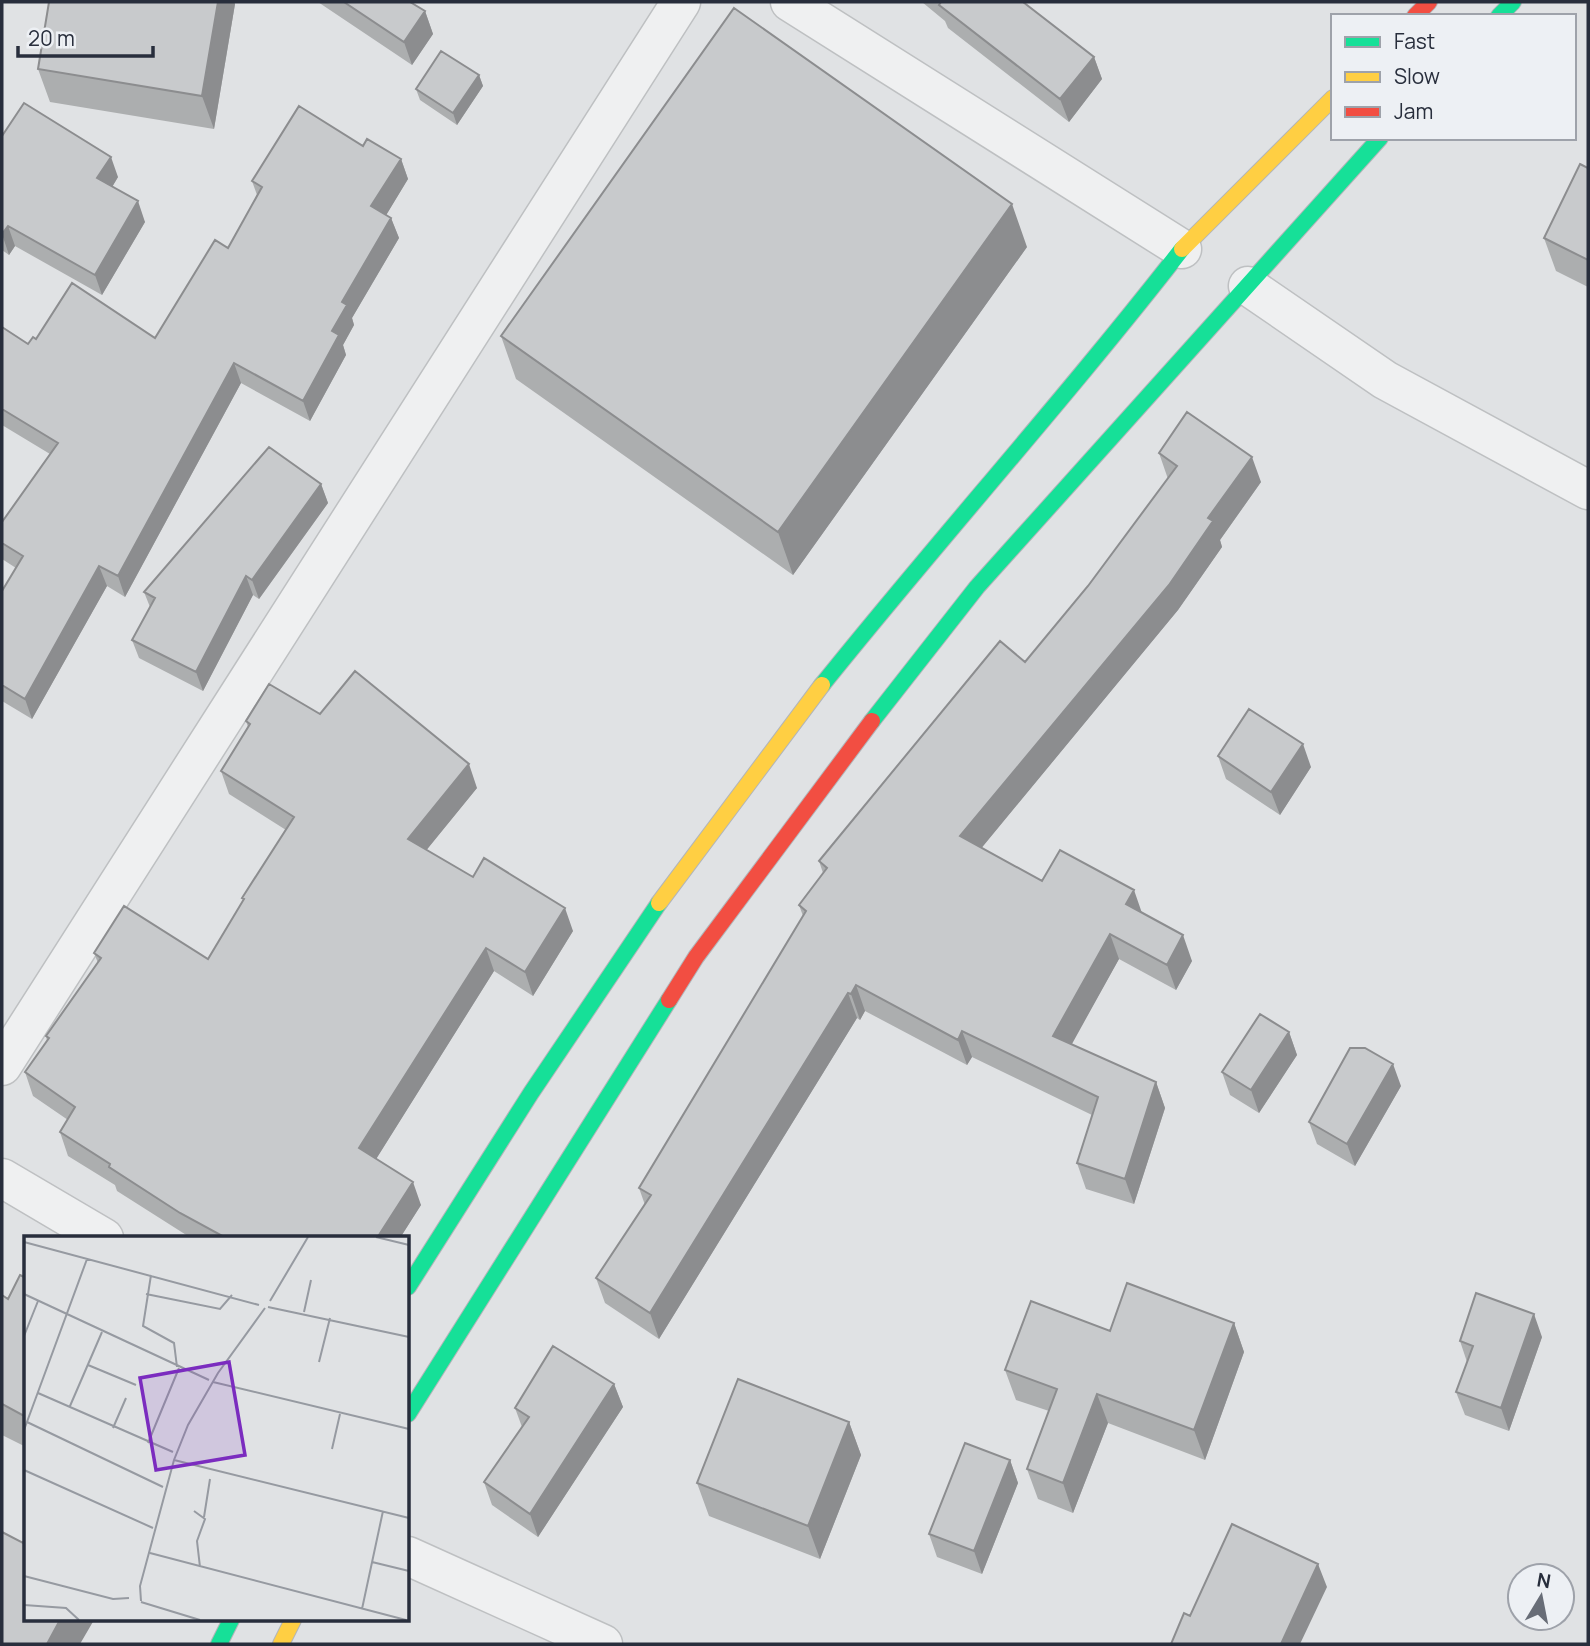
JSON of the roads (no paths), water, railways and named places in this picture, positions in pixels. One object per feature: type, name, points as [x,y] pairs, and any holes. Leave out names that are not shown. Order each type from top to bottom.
[{"type":"highway","points":[[410,1284],[523,1104],[652,912],[792,723],[924,558],[1096,360],[1182,249],[1331,100]]},
{"type":"highway","points":[[410,1411],[696,957],[832,771],[977,587],[1378,140]]},
{"type":"highway","points":[[219,1644],[230,1622]]},
{"type":"highway","points":[[281,1644],[292,1622]]},
{"type":"street","points":[[2,1066],[681,2]]},
{"type":"street","points":[[790,2],[1182,249]]},
{"type":"street","points":[[1248,286],[1385,380],[1588,490]]},
{"type":"street","points":[[2,1178],[101,1236]]},
{"type":"street","points":[[410,1557],[603,1644]]}]
